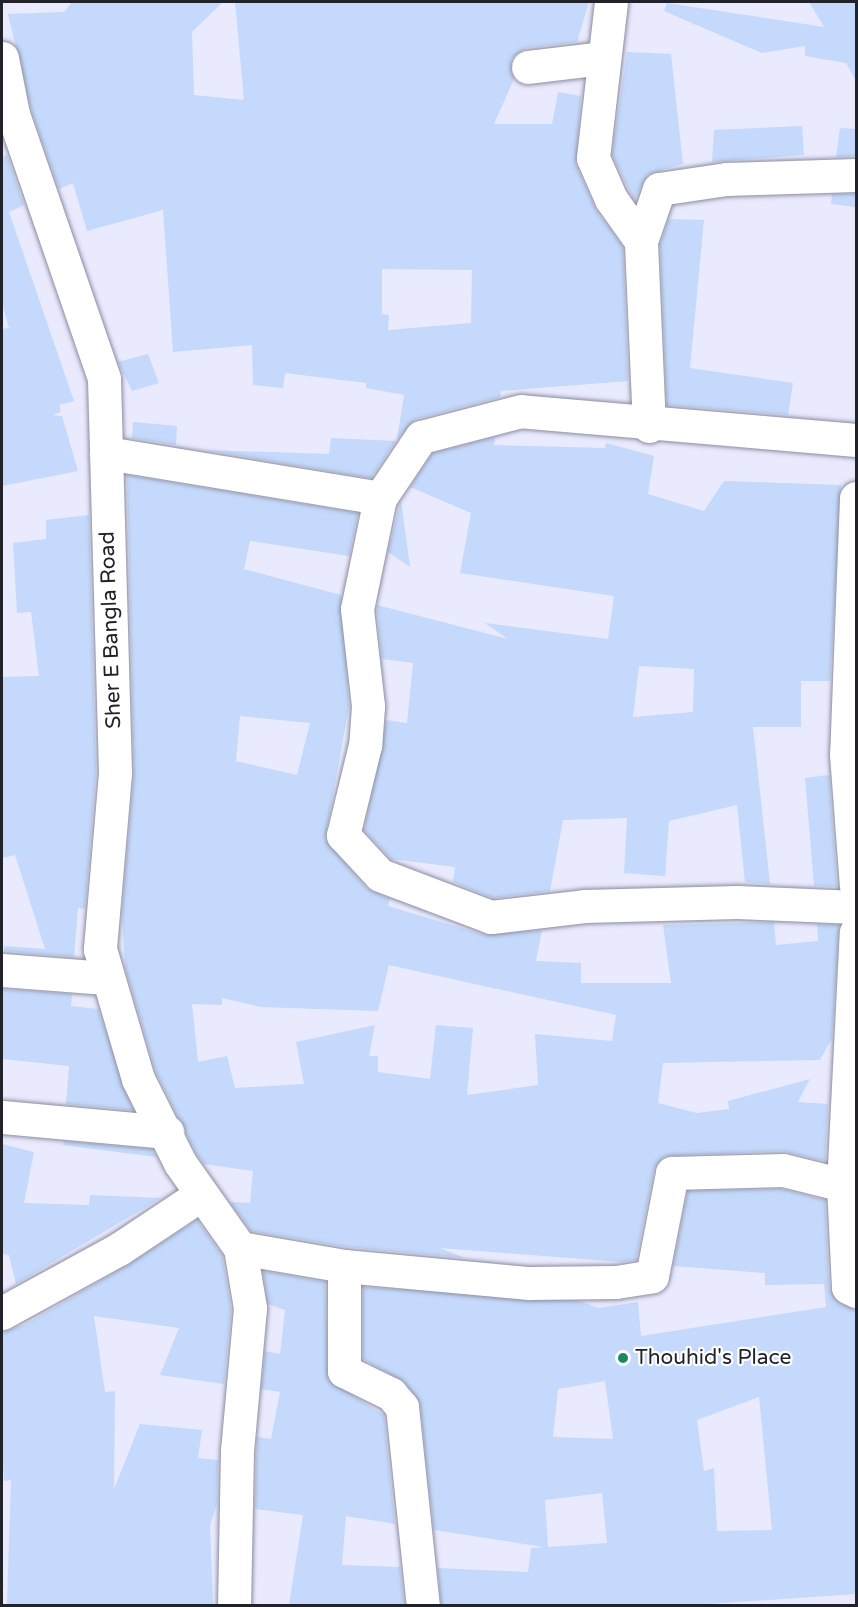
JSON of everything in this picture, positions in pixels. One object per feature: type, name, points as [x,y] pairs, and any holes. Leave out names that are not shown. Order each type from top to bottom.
[{"type":"street","points":[[611,2],[602,58],[593,158],[611,199],[641,241]]},
{"type":"street","name":"Sher E Bangla Road","points":[[2,58],[7,114],[104,379],[115,773],[99,921],[106,978],[138,1078],[200,1196],[240,1248]]},
{"type":"street","points":[[528,67],[602,58]]},
{"type":"street","points":[[650,426],[641,241],[659,189],[726,179],[856,175]]},
{"type":"street","points":[[856,440],[650,426],[521,411],[421,437],[380,498],[357,609],[368,706],[365,745],[344,835],[380,875],[491,916],[584,906],[690,903],[856,907]]},
{"type":"street","points":[[106,453],[380,498]]},
{"type":"street","points":[[856,498],[846,754],[856,886]]},
{"type":"street","points":[[856,932],[843,1185],[848,1287],[856,1291]]},
{"type":"street","points":[[2,970],[106,978]]},
{"type":"street","points":[[2,1117],[167,1132]]},
{"type":"street","points":[[234,1605],[237,1451],[250,1308],[240,1248],[344,1266],[530,1283],[652,1276],[672,1173],[783,1170],[843,1185]]},
{"type":"street","points":[[2,1313],[119,1249],[200,1196]]},
{"type":"street","points":[[344,1266],[344,1371],[391,1394],[402,1407],[423,1605]]},
{"type":"building","points":[[72,2],[223,2],[192,32],[194,95],[244,100],[235,2],[589,2],[577,42],[526,48],[511,59],[514,79],[494,124],[552,124],[558,92],[581,96],[576,165],[596,210],[623,247],[628,381],[501,391],[500,397],[416,419],[397,439],[404,395],[366,388],[366,383],[285,373],[283,388],[253,385],[252,345],[173,352],[163,210],[87,231],[73,183],[59,189],[31,109],[8,14],[64,12]],"holes":[[[382,269],[472,270],[471,323],[388,330],[389,315],[382,314]]]},
{"type":"building","points":[[809,2],[856,2],[856,81],[846,63],[805,56],[805,46],[762,53],[664,11],[667,3],[824,27]]},
{"type":"building","points":[[627,52],[671,54],[683,164],[648,174],[634,200],[612,155]]},
{"type":"building","points":[[802,126],[804,155],[712,162],[714,130]]},
{"type":"building","points":[[840,128],[856,129],[856,156],[836,157]]},
{"type":"building","points":[[7,155],[24,205],[9,212],[74,401],[59,405],[61,412],[52,415],[62,416],[78,471],[2,486],[2,329],[9,328],[2,303],[2,157]]},
{"type":"building","points":[[832,194],[856,194],[856,207],[831,204]]},
{"type":"building","points":[[669,219],[704,220],[690,368],[793,383],[788,415],[667,405],[660,244]]},
{"type":"building","points":[[148,354],[159,383],[132,391],[118,362]]},
{"type":"building","points":[[133,422],[177,426],[176,445],[132,438]]},
{"type":"building","points":[[495,437],[494,445],[605,448],[606,443],[654,456],[648,494],[704,511],[724,481],[841,485],[830,681],[801,681],[801,727],[753,727],[770,884],[745,882],[737,805],[669,821],[665,876],[624,873],[627,818],[563,820],[550,891],[493,898],[453,882],[455,867],[391,859],[364,830],[386,720],[407,723],[413,663],[382,659],[377,605],[508,639],[485,623],[608,639],[614,596],[460,573],[471,513],[410,487],[433,453]],"holes":[[[639,666],[694,669],[693,712],[633,717]]]},
{"type":"building","points":[[331,438],[396,441],[371,478],[206,450],[329,454]]},
{"type":"building","points":[[127,475],[358,513],[349,556],[250,541],[244,569],[341,595],[349,706],[325,839],[366,888],[390,899],[388,906],[485,935],[542,930],[536,961],[581,963],[581,983],[671,983],[663,925],[774,922],[776,945],[818,941],[817,924],[839,925],[832,1038],[820,1060],[663,1063],[658,1103],[697,1113],[729,1109],[728,1101],[810,1079],[798,1102],[828,1104],[825,1161],[782,1151],[664,1156],[654,1169],[636,1260],[621,1262],[440,1248],[465,1258],[346,1247],[251,1231],[230,1202],[250,1203],[253,1171],[204,1164],[196,1153],[156,1072],[125,967],[122,914],[134,773]],"holes":[[[240,716],[310,723],[297,775],[236,761]],[[389,965],[616,1015],[612,1041],[535,1034],[538,1085],[467,1095],[473,1028],[436,1025],[430,1079],[378,1072],[378,1056],[369,1056],[375,1025],[296,1042],[304,1084],[235,1088],[227,1056],[198,1062],[192,1004],[222,1005],[222,998],[261,1007],[378,1011]]]},
{"type":"building","points":[[401,500],[410,567],[388,552]]},
{"type":"building","points":[[89,515],[96,772],[85,909],[78,908],[74,957],[4,951],[4,946],[45,949],[15,855],[2,858],[2,677],[39,676],[31,612],[17,613],[13,543],[46,539],[46,520]]},
{"type":"building","points":[[829,775],[837,887],[814,886],[805,778]]},
{"type":"building","points":[[2,989],[72,994],[71,1006],[98,1009],[133,1110],[66,1104],[69,1066],[2,1059]]},
{"type":"building","points":[[64,1141],[152,1149],[156,1157],[63,1145]]},
{"type":"building","points":[[2,1144],[34,1152],[24,1203],[89,1205],[90,1195],[161,1198],[16,1284],[9,1255],[2,1254]]},
{"type":"building","points":[[781,1189],[825,1200],[829,1288],[839,1303],[856,1310],[856,1594],[694,1605],[441,1605],[438,1568],[528,1572],[531,1548],[544,1547],[434,1530],[420,1404],[405,1382],[363,1359],[363,1287],[580,1301],[598,1308],[638,1302],[641,1336],[826,1307],[824,1284],[765,1285],[765,1273],[673,1266],[688,1191]],"holes":[[[605,1381],[613,1439],[553,1437],[558,1389]],[[759,1397],[772,1530],[717,1531],[714,1468],[704,1471],[697,1420]],[[602,1493],[607,1543],[548,1547],[545,1500]]]},
{"type":"building","points":[[197,1220],[222,1255],[231,1309],[224,1384],[160,1375],[179,1328],[94,1316],[105,1392],[115,1391],[114,1489],[140,1424],[202,1430],[198,1458],[218,1460],[217,1504],[210,1525],[213,1605],[7,1605],[11,1480],[4,1481],[2,1450],[2,1332],[24,1325],[128,1265]]},
{"type":"building","points":[[263,1271],[325,1282],[328,1380],[384,1415],[395,1524],[346,1516],[342,1565],[400,1567],[404,1605],[289,1605],[303,1515],[255,1509],[257,1437],[271,1439],[280,1392],[261,1389],[265,1351],[280,1354],[285,1310],[268,1304]]},
{"type":"place","name":"Thouhid's Place","points":[[623,1358]]}]
